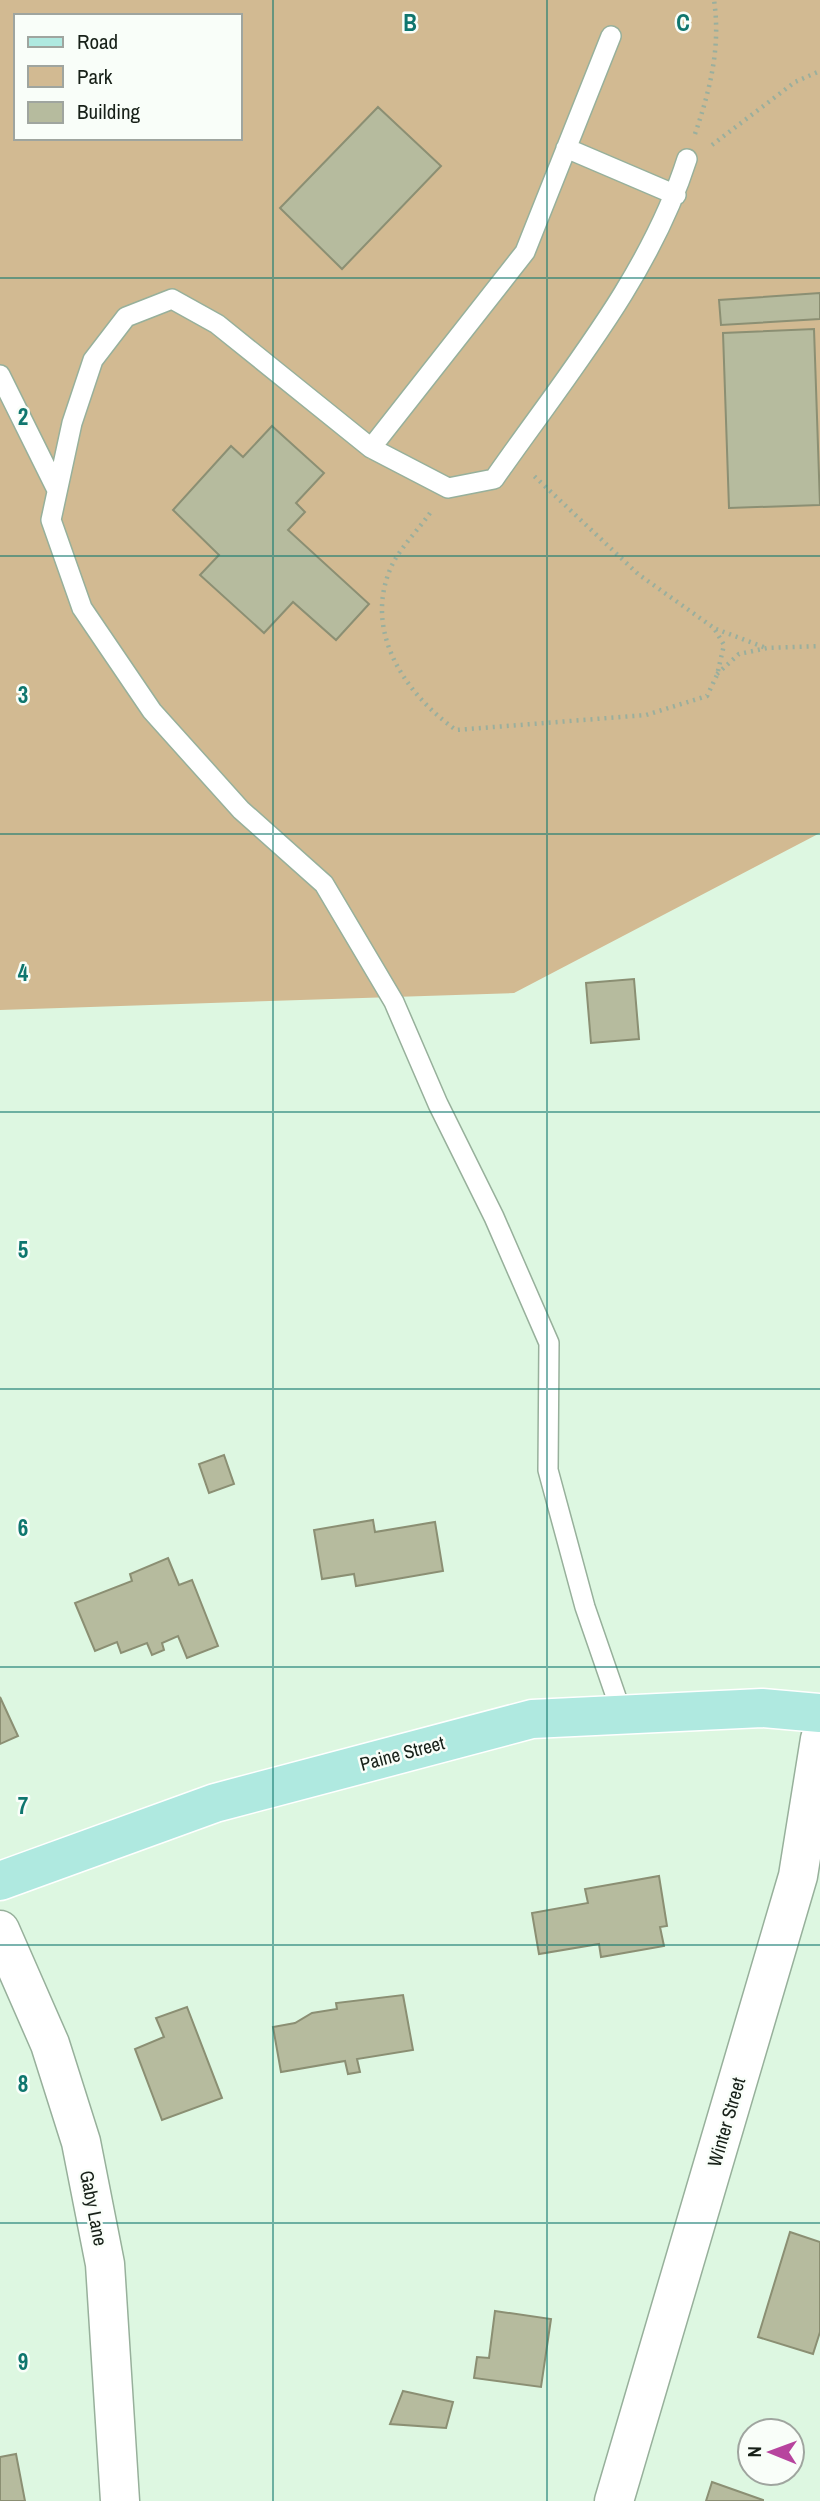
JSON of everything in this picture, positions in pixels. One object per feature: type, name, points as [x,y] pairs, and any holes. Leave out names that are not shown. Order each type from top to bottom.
[{"type":"main road","name":"Paine Street","points":[[0,1881],[215,1803],[532,1719],[762,1708],[820,1713]]},
{"type":"street","name":"Winter Street","points":[[614,2501],[798,1876],[820,1739]]},
{"type":"street","name":"Gaby Lane","points":[[0,1930],[50,2044],[81,2142],[105,2264],[120,2501]]},
{"type":"lane","points":[[371,448],[525,252],[611,36]]},
{"type":"lane","points":[[566,148],[676,195]]},
{"type":"lane","points":[[622,1714],[585,1607],[548,1470],[549,1343],[494,1217],[438,1104],[394,1002],[324,884],[241,810],[152,711],[82,608],[51,520],[72,423],[93,360],[126,317],[172,299],[217,324],[371,448],[448,488],[494,479],[624,295],[676,195],[687,159]]},
{"type":"lane","points":[[0,375],[57,490]]},
{"type":"path","points":[[687,159],[711,89],[718,26],[714,0]]},
{"type":"path","points":[[687,159],[699,155],[795,82],[820,71]]},
{"type":"path","points":[[512,454],[638,574],[714,628],[767,648]]},
{"type":"path","points":[[448,488],[393,564],[383,591],[381,619],[398,673],[432,713],[456,730],[646,715],[706,696],[717,675],[724,645],[714,628]]},
{"type":"path","points":[[717,675],[739,654],[767,648],[820,646]]},
{"type":"green space","points":[[0,0],[820,0],[820,833],[514,993],[0,1010]]},
{"type":"building","points":[[378,107],[441,166],[342,269],[280,208]]},
{"type":"building","points":[[820,293],[820,319],[721,325],[719,300]]},
{"type":"building","points":[[814,329],[820,505],[729,508],[723,333]]},
{"type":"building","points":[[272,426],[324,473],[296,503],[305,512],[288,530],[369,604],[336,640],[293,602],[264,633],[200,575],[219,555],[173,510],[231,446],[243,457]]},
{"type":"building","points":[[634,979],[639,1039],[591,1043],[586,983]]},
{"type":"building","points":[[224,1455],[234,1484],[209,1493],[199,1464]]},
{"type":"building","points":[[373,1520],[375,1532],[435,1522],[443,1571],[356,1586],[354,1574],[322,1579],[314,1530]]},
{"type":"building","points":[[168,1558],[179,1585],[192,1580],[218,1646],[187,1658],[178,1636],[162,1643],[164,1650],[152,1655],[147,1643],[121,1653],[117,1642],[95,1651],[75,1603],[132,1581],[130,1574]]},
{"type":"building","points":[[0,1697],[18,1736],[0,1744]]},
{"type":"building","points":[[659,1876],[667,1926],[660,1927],[664,1946],[601,1957],[599,1944],[539,1954],[532,1913],[588,1903],[585,1889]]},
{"type":"building","points":[[403,1995],[413,2050],[357,2059],[360,2072],[348,2074],[345,2061],[281,2072],[273,2027],[295,2023],[312,2013],[337,2009],[336,2003]]},
{"type":"building","points":[[187,2007],[222,2098],[162,2120],[135,2049],[164,2037],[156,2018]]},
{"type":"building","points":[[790,2232],[820,2242],[820,2332],[813,2354],[758,2337]]},
{"type":"building","points":[[495,2311],[551,2319],[541,2387],[474,2378],[477,2357],[489,2358]]},
{"type":"building","points":[[403,2391],[453,2402],[446,2428],[390,2424]]},
{"type":"building","points":[[16,2454],[25,2501],[0,2501],[0,2457]]},
{"type":"building","points":[[712,2482],[763,2500],[763,2501],[706,2501]]}]
